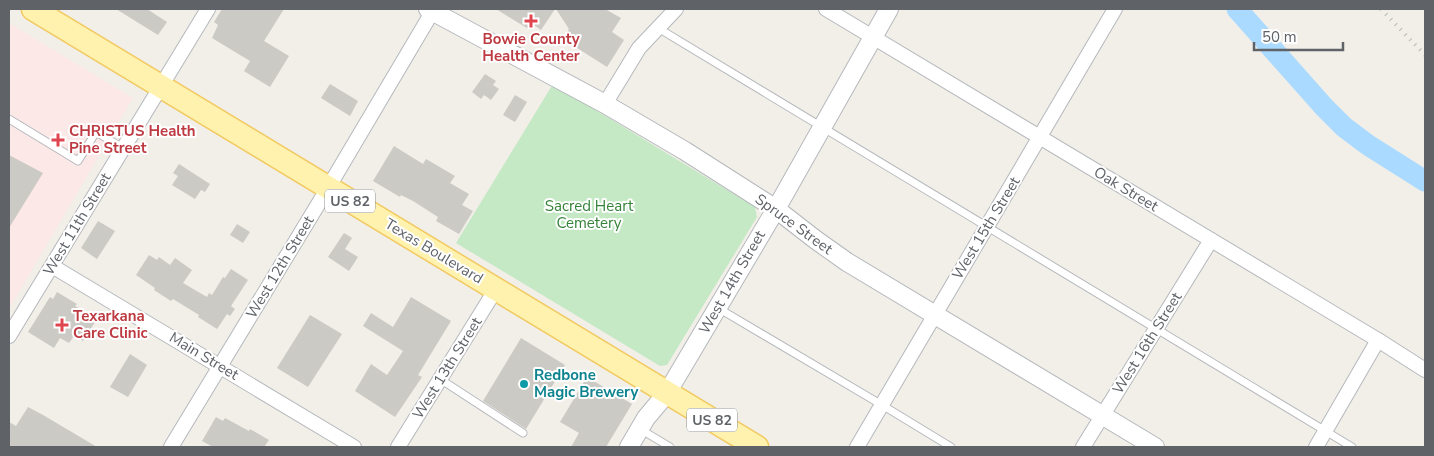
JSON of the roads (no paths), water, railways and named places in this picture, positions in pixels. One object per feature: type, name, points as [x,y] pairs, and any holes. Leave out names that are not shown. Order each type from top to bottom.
[{"type":"main road","name":"Texas Boulevard","points":[[33,9],[757,447]]},
{"type":"street","name":"West 11th Street","points":[[9,336],[208,9]]},
{"type":"street","points":[[605,104],[639,48],[676,9]]},
{"type":"street","name":"Oak Street","points":[[826,9],[1425,370]]},
{"type":"street","name":"West 14th Street","points":[[629,447],[646,418],[667,393],[718,308],[889,9]]},
{"type":"street","name":"West 15th Street","points":[[857,447],[1115,9]]},
{"type":"street","name":"Spruce Street","points":[[432,10],[605,104],[685,151],[776,209],[829,250],[1154,447]]},
{"type":"street","name":"West 12th Street","points":[[170,447],[328,188],[432,10]]},
{"type":"street","name":"West 16th Street","points":[[1083,447],[1211,240]]},
{"type":"street","name":"Main Street","points":[[52,266],[354,447]]},
{"type":"street","name":"West 13th Street","points":[[398,447],[496,289]]},
{"type":"street","points":[[1316,447],[1378,340]]},
{"type":"lane","points":[[658,28],[1352,447]]},
{"type":"lane","points":[[9,119],[78,161],[96,132],[123,148]]},
{"type":"lane","points":[[718,308],[882,404],[951,447]]},
{"type":"lane","points":[[440,379],[523,433]]},
{"type":"lane","points":[[640,429],[670,447]]},
{"type":"waterway","points":[[1237,9],[1344,127],[1368,145],[1425,181]]},
{"type":"railway","points":[[1381,9],[1425,55]]},
{"type":"place","name":"Bowie County Health Center","points":[[531,21]]},
{"type":"place","name":"CHRISTUS Health Pine Street","points":[[58,140]]},
{"type":"place","name":"Texarkana Care Clinic","points":[[62,325]]},
{"type":"place","name":"Redbone Magic Brewery","points":[[524,384]]},
{"type":"park label","name":"Sacred Heart Cemetery","points":[[589,214]]}]
